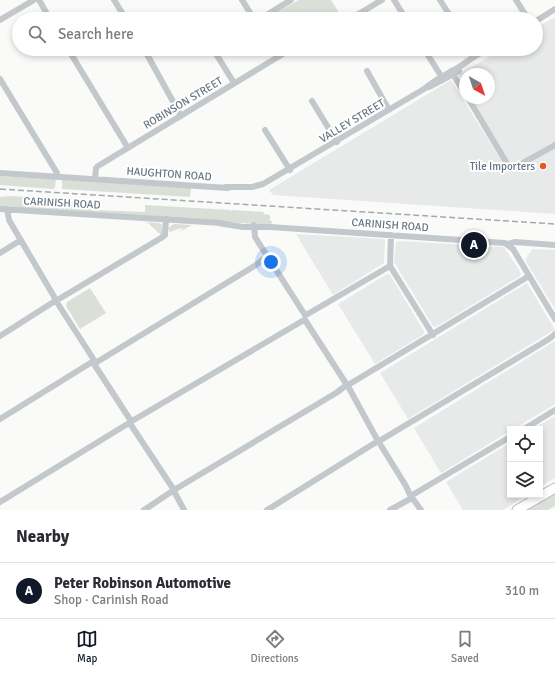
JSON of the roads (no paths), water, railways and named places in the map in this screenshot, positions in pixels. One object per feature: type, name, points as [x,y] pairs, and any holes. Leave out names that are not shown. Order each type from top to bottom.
[{"type":"highway","points":[[517,510],[555,488]]},
{"type":"street","points":[[15,12],[37,0],[45,12]]},
{"type":"street","points":[[114,0],[122,12]]},
{"type":"street","points":[[242,0],[250,12]]},
{"type":"street","points":[[271,12],[291,0]]},
{"type":"street","points":[[362,12],[382,0]]},
{"type":"street","points":[[394,0],[402,12]]},
{"type":"street","points":[[440,0],[448,12]]},
{"type":"street","points":[[516,0],[524,12]]},
{"type":"street","points":[[543,17],[555,10]]},
{"type":"street","points":[[0,20],[12,14]]},
{"type":"street","points":[[72,56],[128,148]]},
{"type":"street","points":[[148,56],[181,116]]},
{"type":"street","points":[[217,56],[234,83]]},
{"type":"street","points":[[428,56],[442,78]]},
{"type":"street","name":"ROBINSON STREET","points":[[95,177],[97,166],[277,57]]},
{"type":"street","name":"VALLEY STREET","points":[[260,187],[476,57]]},
{"type":"street","points":[[367,71],[389,110]]},
{"type":"street","points":[[452,72],[459,84]]},
{"type":"street","points":[[0,79],[57,173],[56,177]]},
{"type":"street","points":[[312,101],[337,142]]},
{"type":"street","points":[[472,104],[509,167],[512,169],[555,145]]},
{"type":"street","points":[[265,130],[290,170]]},
{"type":"street","name":"HAUGHTON ROAD","points":[[0,173],[73,178],[95,177],[113,180],[225,187],[260,187]]},
{"type":"street","name":"CARINISH ROAD","points":[[0,209],[166,219],[508,244],[515,242],[555,246]]},
{"type":"street","points":[[10,210],[11,225],[184,510]]},
{"type":"street","points":[[0,336],[161,238],[165,235],[166,219]]},
{"type":"street","points":[[256,226],[258,239],[268,257],[420,508]]},
{"type":"street","points":[[391,235],[390,266],[433,335]]},
{"type":"street","points":[[0,253],[21,240]]},
{"type":"street","points":[[508,244],[555,319]]},
{"type":"street","name":"CARINISH ROAD","points":[[513,250],[526,244]]},
{"type":"street","points":[[0,419],[268,257]]},
{"type":"street","points":[[0,502],[390,266]]},
{"type":"street","points":[[144,510],[529,276]]},
{"type":"street","points":[[267,510],[552,338],[555,334]]},
{"type":"street","points":[[529,426],[555,410]]},
{"type":"street","points":[[390,510],[507,439]]},
{"type":"railway","points":[[0,189],[555,224]]},
{"type":"place","name":"Tile Importers","points":[[543,166]]},
{"type":"place","name":"Peter Robinson Automotive","points":[[474,245]]}]
